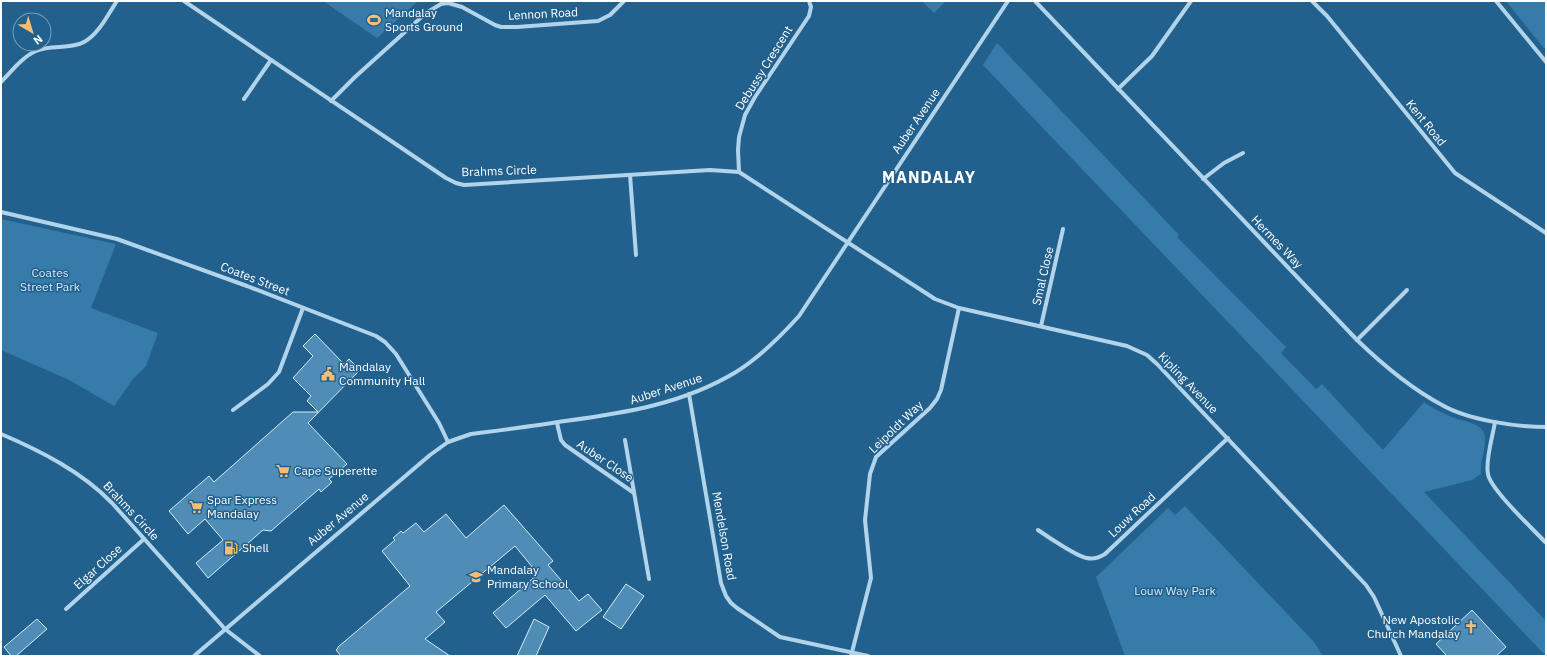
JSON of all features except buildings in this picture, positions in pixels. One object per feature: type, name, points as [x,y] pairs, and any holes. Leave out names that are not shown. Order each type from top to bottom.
[{"type":"street","points":[[1,82],[36,51],[76,45],[84,42],[97,30],[117,1]]},
{"type":"street","name":"Brahms Circle","points":[[184,1],[446,178],[456,183],[464,185],[710,170],[739,172],[849,242]]},
{"type":"street","name":"Lennon Road","points":[[331,101],[355,77],[426,13],[441,4],[448,3],[462,7],[495,25],[517,27],[598,21],[610,15],[624,1]]},
{"type":"street","name":"Debussy Crescent","points":[[739,172],[739,137],[745,115],[755,96],[809,16],[809,1]]},
{"type":"street","name":"Auber Avenue","points":[[194,656],[430,455],[448,442],[471,434],[620,414],[657,405],[713,384],[736,372],[771,346],[799,316],[1008,1]]},
{"type":"street","name":"Hermes Way","points":[[1035,1],[1357,340],[1393,372],[1443,406],[1460,413],[1495,422],[1546,427]]},
{"type":"street","points":[[1118,89],[1152,56],[1191,1]]},
{"type":"street","name":"Kent Road","points":[[1312,1],[1327,16],[1455,173],[1546,233]]},
{"type":"street","points":[[1496,1],[1546,62]]},
{"type":"street","points":[[244,99],[271,60]]},
{"type":"street","points":[[1203,179],[1224,163],[1243,153]]},
{"type":"street","points":[[630,175],[636,255]]},
{"type":"street","name":"Coates Street","points":[[1,212],[117,239],[376,336],[396,354],[448,442]]},
{"type":"street","name":"Smal Close","points":[[1041,326],[1063,229]]},
{"type":"street","name":"Kipling Avenue","points":[[849,242],[935,299],[959,308],[1128,346],[1147,355],[1366,584],[1374,597],[1401,656]]},
{"type":"street","points":[[1357,340],[1407,290]]},
{"type":"street","points":[[233,410],[268,384],[279,372],[303,308]]},
{"type":"street","name":"Leipoldt Way","points":[[852,654],[871,578],[865,520],[870,474],[876,457],[930,408],[937,399],[941,390],[959,308]]},
{"type":"street","name":"Mendelson Road","points":[[689,394],[722,583],[726,596],[737,608],[780,637],[852,654],[868,656]]},
{"type":"street","points":[[1495,422],[1488,464],[1489,478],[1497,491],[1546,543]]},
{"type":"street","name":"Auber Close","points":[[557,423],[561,440],[565,445],[634,493]]},
{"type":"street","name":"Brahms Circle","points":[[1,435],[38,450],[94,487],[112,503],[225,629]]},
{"type":"street","name":"Louw Road","points":[[1038,530],[1083,557],[1093,559],[1100,557],[1105,554],[1228,438]]},
{"type":"street","name":"Auber Close","points":[[625,440],[649,579]]},
{"type":"street","name":"Elgar Close","points":[[66,609],[144,539]]},
{"type":"street","points":[[225,629],[260,656]]},
{"type":"green space","name":"Mandalay Sports Ground","points":[[323,1],[418,1],[377,38]]},
{"type":"green space","points":[[922,1],[946,1],[934,13]]},
{"type":"green space","points":[[1506,1],[1546,1],[1546,50],[1542,46]]},
{"type":"green space","points":[[997,43],[1179,235],[1177,237],[1286,347],[1281,353],[1316,389],[1322,384],[1383,450],[1424,402],[1441,412],[1478,426],[1482,430],[1485,440],[1481,474],[1472,480],[1424,492],[1546,621],[1546,656],[983,65]]},
{"type":"green space","name":"Coates Street Park","points":[[1,219],[116,244],[91,308],[158,333],[146,366],[133,379],[114,406],[69,380],[1,350]]},
{"type":"green space","name":"Louw Way Park","points":[[1185,506],[1314,642],[1323,656],[1125,656],[1096,577],[1168,508],[1175,515]]},
{"type":"place","name":"Mandalay Sports Ground","points":[[374,20]]},
{"type":"place","name":"Mandalay Community Hall","points":[[328,374]]},
{"type":"place","name":"Cape Superette","points":[[283,471]]},
{"type":"place","name":"Spar Express Mandalay","points":[[196,507]]},
{"type":"place","name":"Shell","points":[[231,548]]},
{"type":"place","name":"Mandalay Primary School","points":[[476,577]]},
{"type":"place","name":"New Apostolic Church Mandalay","points":[[1471,627]]},
{"type":"district","name":"MANDALAY","points":[[929,177]]}]
